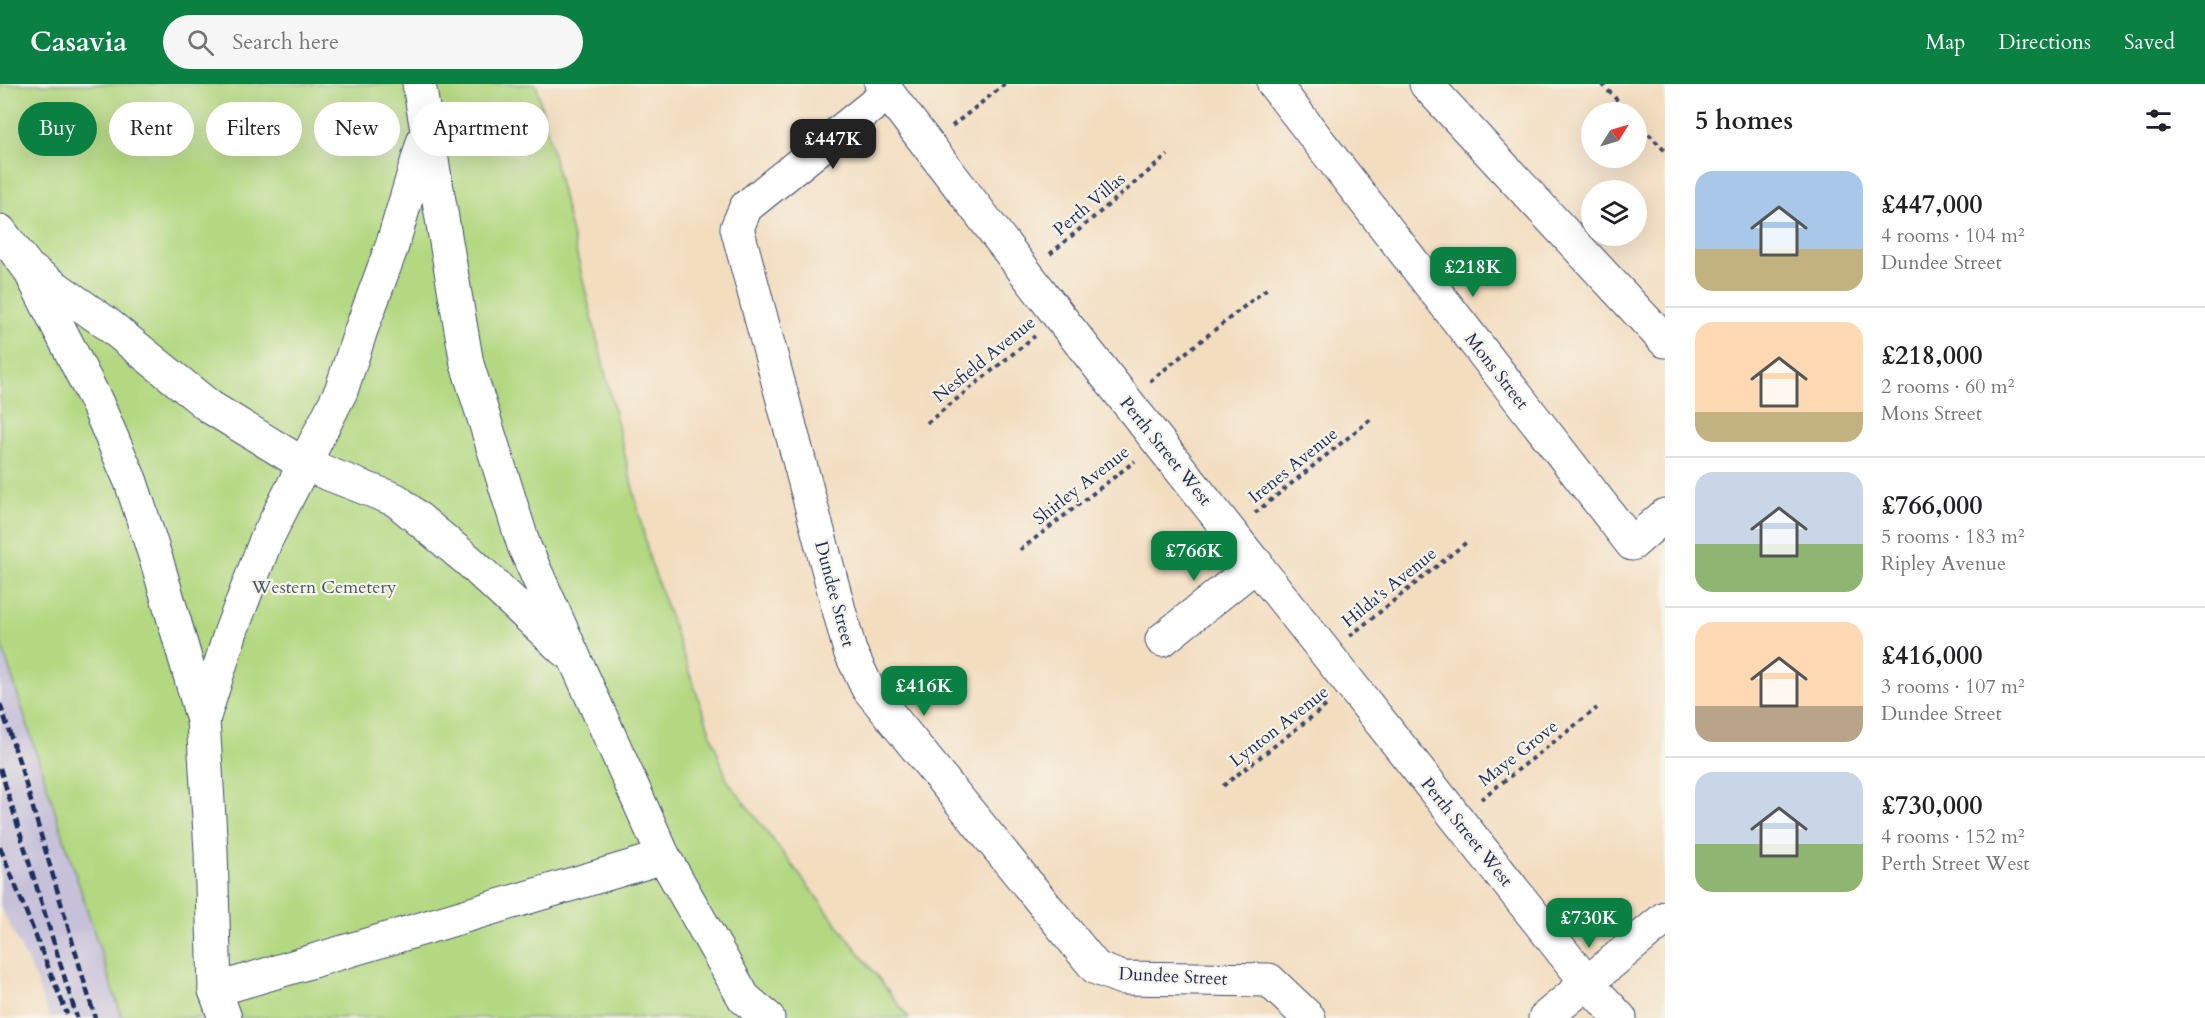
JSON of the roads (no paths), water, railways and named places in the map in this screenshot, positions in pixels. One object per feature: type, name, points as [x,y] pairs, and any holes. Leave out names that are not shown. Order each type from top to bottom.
[{"type":"street","points":[[419,84],[422,102]]},
{"type":"street","name":"Mons Street","points":[[1274,84],[1632,544],[1665,515]]},
{"type":"street","points":[[1426,84],[1665,340]]},
{"type":"street","name":"Perth Street West","points":[[885,88],[1026,274],[1351,686],[1588,984],[1620,1018]]},
{"type":"street","name":"Dundee Street","points":[[885,88],[746,207],[737,228],[849,651],[867,687],[1096,968],[1122,978],[1269,980],[1308,1018]]},
{"type":"street","points":[[203,720],[231,631],[266,540],[341,391],[392,246],[419,156]]},
{"type":"street","points":[[430,156],[467,364],[524,546],[664,857],[751,1011]]},
{"type":"street","points":[[0,231],[29,269],[96,401],[131,482],[158,565],[203,720],[220,1004],[664,857]]},
{"type":"street","points":[[29,269],[105,322],[210,407],[303,464],[396,500],[468,561],[574,659]]},
{"type":"street","points":[[1162,640],[1257,564]]},
{"type":"street","points":[[1545,1018],[1665,918]]},
{"type":"railway","points":[[0,704],[95,1018]]},
{"type":"railway","points":[[0,768],[77,1018]]},
{"type":"railway","points":[[0,847],[67,1014]]},
{"type":"park label","name":"Western Cemetery","points":[[324,587]]}]
